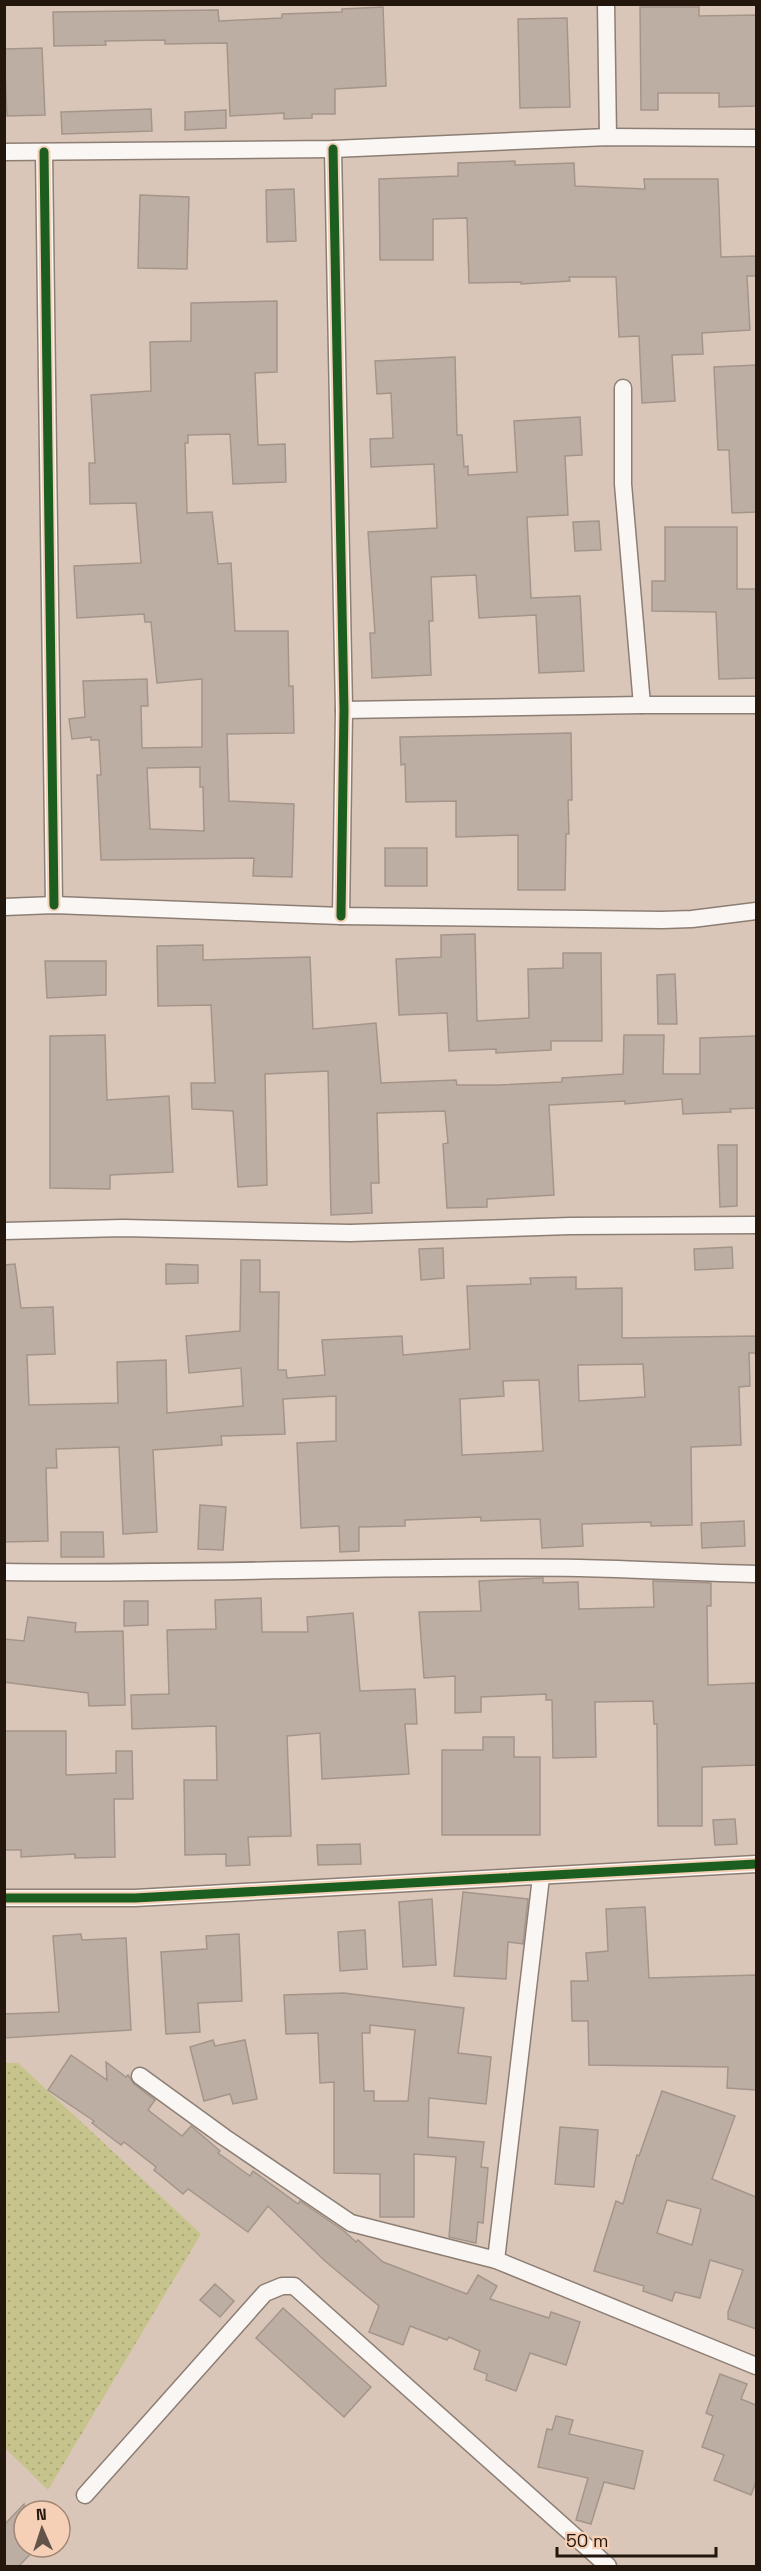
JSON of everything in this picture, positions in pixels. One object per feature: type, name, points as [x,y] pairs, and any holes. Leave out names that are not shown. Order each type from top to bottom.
[{"type":"street","points":[[606,4],[608,136]]},
{"type":"street","points":[[4,152],[333,150],[608,136],[756,138]]},
{"type":"street","points":[[333,150],[344,710],[341,916]]},
{"type":"street","points":[[44,152],[54,905]]},
{"type":"street","points":[[623,388],[622,484],[642,705]]},
{"type":"street","points":[[344,710],[756,705]]},
{"type":"street","points":[[4,908],[54,905],[341,916],[662,920],[692,919],[756,911]]},
{"type":"street","points":[[4,1231],[123,1228],[350,1233],[570,1226],[756,1225]]},
{"type":"street","points":[[4,1572],[582,1568],[667,1573],[756,1574]]},
{"type":"street","points":[[4,1898],[135,1898],[756,1864]]},
{"type":"street","points":[[496,2260],[541,1877]]},
{"type":"street","points":[[140,2076],[224,2137],[351,2223],[496,2260],[756,2366]]},
{"type":"street","points":[[85,2494],[265,2293],[282,2286],[294,2286],[608,2566]]},
{"type":"shaded area","points":[[4,2063],[18,2063],[201,2234],[48,2490],[5,2448]]},
{"type":"building","points":[[383,7],[386,86],[335,89],[335,114],[312,114],[312,118],[284,119],[284,113],[230,116],[227,43],[165,44],[165,40],[105,41],[106,45],[54,46],[53,12],[218,10],[219,21],[282,18],[282,14],[342,12],[342,9]]},
{"type":"building","points":[[640,7],[699,7],[699,16],[756,15],[756,106],[719,107],[719,93],[658,93],[658,110],[641,110]]},
{"type":"building","points":[[567,18],[570,107],[520,108],[518,19]]},
{"type":"building","points":[[42,48],[45,115],[7,116],[4,49]]},
{"type":"building","points":[[151,109],[152,131],[62,134],[61,112]]},
{"type":"building","points":[[226,110],[226,128],[185,130],[185,112]]},
{"type":"building","points":[[515,161],[515,165],[574,163],[575,186],[645,189],[644,179],[718,179],[721,257],[756,256],[756,276],[747,276],[750,330],[702,333],[703,354],[672,355],[675,401],[642,403],[639,336],[619,337],[616,277],[569,277],[570,281],[521,284],[521,282],[469,283],[467,218],[433,219],[433,260],[380,260],[379,179],[458,176],[458,163]]},
{"type":"building","points":[[294,189],[296,241],[267,242],[266,190]]},
{"type":"building","points":[[140,195],[189,197],[187,269],[138,268]]},
{"type":"building","points":[[277,301],[277,372],[255,373],[258,445],[285,444],[286,482],[233,484],[230,434],[188,435],[188,443],[185,443],[187,513],[212,512],[218,564],[231,563],[235,631],[288,631],[289,686],[293,686],[294,733],[227,734],[229,801],[294,804],[292,877],[253,876],[254,858],[101,860],[97,775],[101,775],[99,740],[91,740],[91,737],[72,739],[69,719],[85,717],[83,681],[147,679],[148,706],[141,706],[142,748],[202,747],[202,679],[157,683],[151,622],[145,622],[144,614],[77,618],[74,566],[141,563],[136,503],[90,504],[89,463],[95,463],[91,395],[151,391],[150,342],[191,341],[191,303]],"holes":[[[200,767],[200,787],[203,787],[204,831],[150,829],[147,768]]]},
{"type":"building","points":[[455,357],[457,435],[462,435],[464,467],[468,466],[468,475],[517,472],[514,421],[580,417],[582,455],[565,456],[568,515],[527,517],[531,598],[580,596],[584,671],[539,673],[536,615],[479,618],[476,575],[431,577],[433,621],[429,621],[431,675],[372,678],[370,633],[375,633],[368,532],[437,528],[434,464],[371,467],[370,439],[393,438],[391,393],[377,394],[375,361]]},
{"type":"building","points":[[756,365],[756,512],[732,513],[729,450],[718,450],[714,367]]},
{"type":"building","points":[[599,521],[601,550],[575,551],[573,522]]},
{"type":"building","points":[[665,527],[737,527],[737,589],[756,589],[756,678],[719,679],[716,612],[652,611],[652,581],[665,581]]},
{"type":"building","points":[[571,733],[572,800],[568,800],[569,834],[566,834],[565,890],[518,890],[518,835],[456,837],[456,801],[406,802],[405,764],[401,765],[400,737]]},
{"type":"building","points":[[385,848],[427,848],[427,886],[385,886]]},
{"type":"building","points":[[475,934],[477,1021],[529,1018],[528,969],[563,968],[563,953],[601,953],[602,1041],[551,1041],[551,1050],[496,1053],[496,1049],[449,1051],[447,1013],[399,1015],[396,959],[441,957],[441,935]]},
{"type":"building","points":[[203,945],[203,960],[310,957],[313,1029],[376,1023],[381,1083],[456,1080],[457,1085],[499,1085],[562,1082],[562,1078],[623,1074],[624,1035],[664,1035],[663,1074],[700,1074],[700,1038],[756,1036],[756,1108],[730,1109],[731,1112],[683,1114],[682,1099],[625,1104],[625,1101],[549,1105],[554,1195],[487,1199],[487,1207],[447,1208],[443,1144],[448,1143],[445,1111],[377,1113],[379,1183],[371,1183],[372,1213],[331,1215],[328,1071],[265,1074],[267,1185],[238,1187],[233,1111],[192,1109],[191,1083],[215,1083],[211,1005],[158,1006],[157,946]]},
{"type":"building","points":[[45,961],[106,961],[106,995],[47,998]]},
{"type":"building","points":[[675,974],[677,1024],[658,1024],[657,975]]},
{"type":"building","points":[[105,1035],[107,1100],[169,1096],[173,1172],[110,1175],[110,1189],[50,1188],[50,1036]]},
{"type":"building","points":[[718,1145],[737,1145],[737,1206],[720,1207]]},
{"type":"building","points":[[732,1247],[733,1268],[695,1270],[694,1249]]},
{"type":"building","points":[[443,1248],[444,1278],[421,1280],[419,1249]]},
{"type":"building","points":[[241,1260],[260,1260],[260,1292],[279,1292],[278,1370],[286,1370],[287,1378],[325,1375],[322,1340],[402,1336],[403,1355],[470,1349],[467,1286],[531,1284],[530,1278],[576,1277],[576,1289],[622,1288],[622,1338],[756,1336],[756,1353],[749,1353],[750,1386],[739,1387],[741,1445],[691,1447],[692,1525],[651,1526],[651,1522],[582,1524],[583,1546],[542,1548],[540,1519],[481,1521],[481,1517],[405,1520],[405,1526],[359,1527],[359,1551],[340,1552],[339,1526],[301,1528],[297,1443],[336,1441],[336,1396],[283,1399],[285,1434],[221,1436],[222,1445],[153,1450],[157,1532],[123,1534],[119,1447],[56,1449],[57,1468],[46,1468],[48,1541],[4,1542],[4,1265],[15,1264],[21,1308],[53,1307],[55,1354],[27,1355],[29,1405],[118,1403],[117,1362],[166,1360],[167,1413],[243,1406],[241,1368],[189,1373],[186,1336],[240,1331]],"holes":[[[643,1364],[645,1397],[579,1401],[578,1365]],[[539,1380],[543,1451],[462,1455],[460,1399],[504,1396],[503,1381]]]},
{"type":"building","points":[[166,1264],[198,1265],[198,1283],[166,1284]]},
{"type":"building","points":[[200,1505],[226,1507],[223,1550],[198,1549]]},
{"type":"building","points":[[744,1521],[745,1546],[702,1548],[701,1523]]},
{"type":"building","points":[[61,1532],[103,1532],[104,1557],[61,1557]]},
{"type":"building","points":[[543,1578],[543,1583],[578,1582],[579,1609],[654,1607],[653,1581],[711,1583],[711,1606],[707,1606],[708,1685],[756,1683],[756,1765],[702,1767],[702,1826],[658,1826],[657,1724],[654,1724],[653,1701],[595,1702],[596,1757],[553,1758],[552,1700],[546,1700],[546,1694],[481,1697],[481,1712],[455,1713],[455,1676],[424,1678],[419,1612],[481,1611],[479,1581]]},
{"type":"building","points":[[261,1598],[262,1632],[308,1632],[307,1617],[353,1613],[360,1691],[415,1689],[417,1724],[405,1724],[409,1774],[322,1779],[320,1733],[287,1736],[291,1836],[248,1837],[250,1865],[226,1866],[226,1854],[185,1855],[184,1780],[217,1780],[216,1726],[132,1729],[131,1695],[169,1694],[167,1630],[216,1629],[215,1600]]},
{"type":"building","points":[[124,1601],[148,1601],[148,1625],[124,1626]]},
{"type":"building","points":[[28,1617],[76,1623],[75,1632],[123,1631],[125,1705],[89,1706],[88,1693],[4,1682],[4,1639],[24,1641]]},
{"type":"building","points":[[4,1731],[66,1731],[66,1775],[116,1773],[116,1751],[132,1751],[133,1799],[114,1799],[115,1857],[75,1858],[75,1854],[21,1857],[21,1850],[4,1850]]},
{"type":"building","points":[[483,1737],[514,1737],[514,1757],[540,1757],[540,1835],[442,1835],[442,1750],[483,1750]]},
{"type":"building","points":[[735,1819],[737,1844],[715,1845],[713,1820]]},
{"type":"building","points":[[360,1844],[361,1864],[318,1865],[317,1845]]},
{"type":"building","points":[[463,1892],[528,1899],[523,1944],[508,1942],[506,1979],[454,1976]]},
{"type":"building","points":[[432,1899],[436,1965],[403,1967],[399,1902]]},
{"type":"building","points":[[645,1907],[649,1978],[756,1975],[756,2090],[727,2088],[728,2067],[589,2065],[588,2021],[572,2021],[571,1981],[588,1981],[586,1953],[608,1951],[606,1909]]},
{"type":"building","points":[[365,1930],[367,1969],[340,1971],[338,1932]]},
{"type":"building","points":[[81,1934],[82,1940],[126,1938],[131,2030],[4,2038],[4,2014],[59,2012],[53,1936]]},
{"type":"building","points":[[239,1934],[242,2001],[198,2003],[200,2032],[166,2034],[161,1952],[207,1949],[206,1936]]},
{"type":"building","points":[[344,1993],[464,2008],[458,2053],[491,2057],[486,2104],[429,2098],[428,2137],[484,2142],[481,2167],[488,2168],[483,2223],[478,2222],[476,2243],[449,2237],[456,2157],[414,2154],[414,2217],[380,2217],[380,2174],[334,2173],[334,2082],[320,2083],[318,2033],[286,2034],[284,1995]],"holes":[[[370,2025],[415,2030],[408,2101],[374,2101],[374,2091],[364,2091],[362,2033],[370,2033]]]},
{"type":"building","points":[[213,2040],[215,2046],[245,2040],[257,2099],[233,2104],[230,2094],[204,2101],[190,2047]]},
{"type":"building","points":[[71,2055],[107,2080],[106,2062],[126,2077],[128,2075],[134,2084],[155,2100],[148,2110],[182,2136],[191,2126],[220,2151],[218,2153],[250,2176],[253,2171],[298,2204],[300,2201],[356,2242],[358,2240],[383,2262],[467,2294],[478,2275],[497,2286],[490,2299],[549,2318],[551,2312],[580,2322],[566,2365],[530,2353],[516,2391],[486,2380],[487,2374],[474,2369],[480,2351],[449,2337],[447,2340],[410,2326],[403,2345],[369,2332],[379,2306],[325,2261],[268,2206],[248,2232],[188,2189],[183,2194],[154,2170],[156,2167],[124,2142],[121,2145],[92,2123],[94,2121],[48,2090]]},
{"type":"building","points":[[662,2091],[735,2116],[712,2179],[756,2197],[756,2329],[728,2319],[728,2312],[743,2270],[710,2260],[700,2298],[675,2292],[672,2301],[643,2291],[644,2286],[594,2271],[616,2201],[623,2204],[637,2155],[639,2156]],"holes":[[[667,2200],[701,2209],[692,2245],[657,2233]]]},
{"type":"building","points":[[560,2127],[598,2130],[594,2187],[555,2184]]},
{"type":"building","points":[[215,2284],[234,2301],[220,2317],[200,2300]]},
{"type":"building","points":[[283,2308],[371,2387],[344,2417],[256,2338]]},
{"type":"building","points":[[720,2374],[747,2384],[741,2399],[756,2405],[756,2482],[751,2495],[714,2480],[724,2455],[702,2447],[713,2416],[706,2413]]},
{"type":"building","points":[[556,2416],[573,2420],[569,2434],[643,2451],[634,2489],[604,2482],[591,2524],[576,2520],[588,2478],[538,2467],[547,2429],[552,2430]]},
{"type":"building","points":[[12,2517],[12,2559],[26,2559],[19,2566],[4,2566],[4,2525]]},
{"type":"cycle path","points":[[333,149],[344,710],[341,916]]},
{"type":"cycle path","points":[[44,152],[54,905]]},
{"type":"cycle path","points":[[4,1898],[135,1898],[756,1864]]}]
